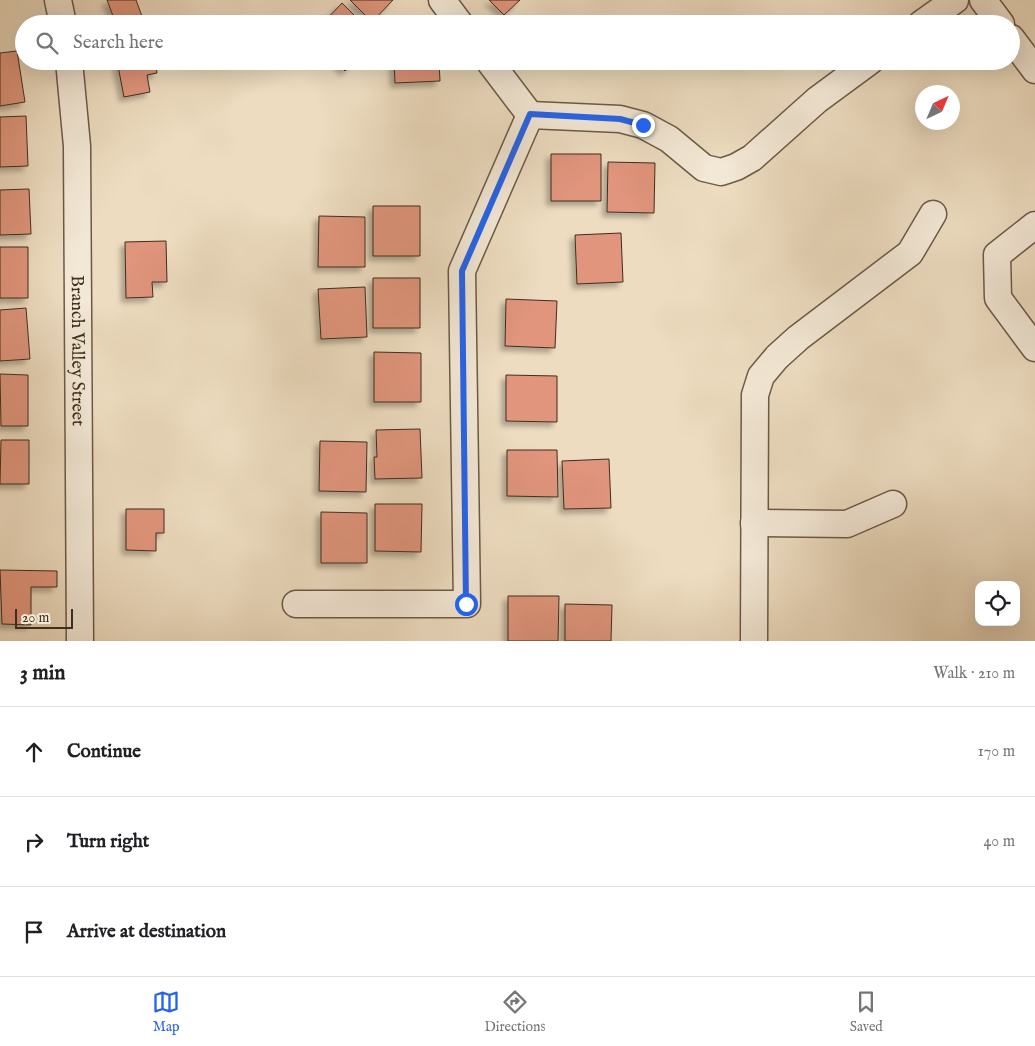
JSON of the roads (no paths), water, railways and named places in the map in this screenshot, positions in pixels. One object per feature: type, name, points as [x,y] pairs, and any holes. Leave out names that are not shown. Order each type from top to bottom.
[{"type":"street","points":[[58,0],[62,15]]},
{"type":"street","points":[[442,0],[453,15]]},
{"type":"street","points":[[934,15],[955,0]]},
{"type":"street","points":[[983,0],[994,15]]},
{"type":"street","points":[[1020,50],[1035,70]]},
{"type":"street","name":"Branch Valley Street","points":[[70,70],[77,146],[80,641]]},
{"type":"street","points":[[496,70],[530,114],[620,119],[643,125],[669,139],[704,168],[721,172],[736,167],[752,158],[817,100],[858,70]]},
{"type":"street","points":[[296,604],[466,604],[462,271],[530,114]]},
{"type":"street","points":[[754,641],[755,396],[761,376],[776,358],[798,338],[910,253],[933,214]]},
{"type":"street","points":[[1035,225],[997,255],[998,298],[1035,348]]},
{"type":"street","points":[[754,522],[847,524],[893,504]]}]
